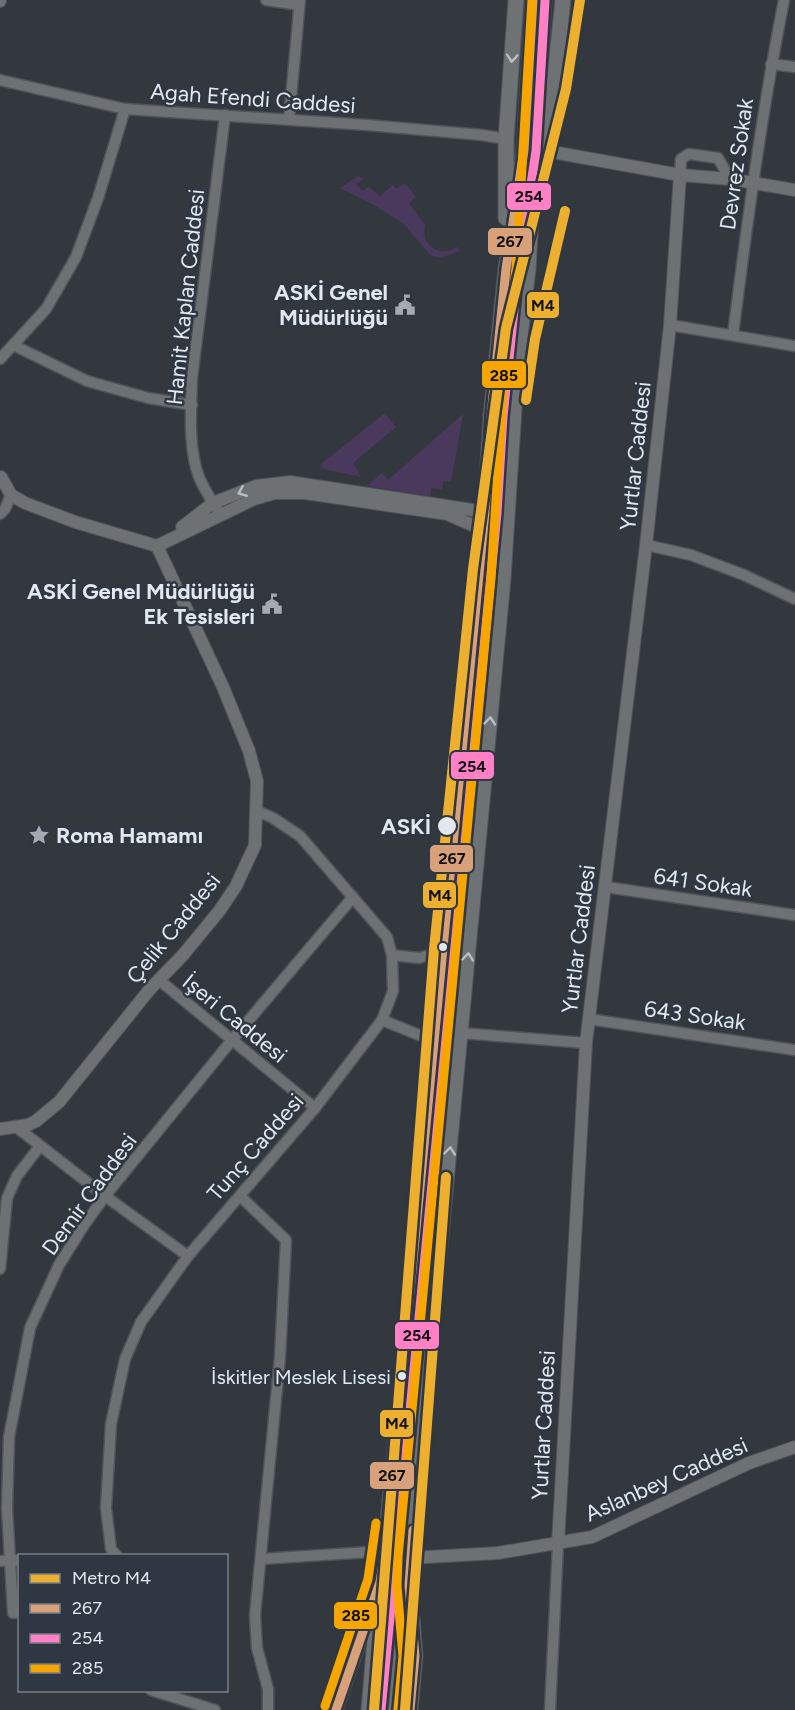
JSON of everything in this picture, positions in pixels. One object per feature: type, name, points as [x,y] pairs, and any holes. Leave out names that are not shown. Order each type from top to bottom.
[{"type":"main road","points":[[369,1710],[484,530],[491,416],[506,269],[506,139],[516,0]]},
{"type":"main road","points":[[532,0],[535,150]]},
{"type":"main road","points":[[396,1710],[503,579],[517,363],[528,269],[544,0]]},
{"type":"main road","points":[[506,269],[535,150],[563,0]]},
{"type":"main road","points":[[337,1705],[380,1582]]},
{"type":"main road","points":[[409,1585],[415,1656],[411,1710]]},
{"type":"street","points":[[266,0],[299,3],[289,119]]},
{"type":"street","name":"Devrez Sokak","points":[[733,335],[771,64],[784,0]]},
{"type":"street","points":[[771,64],[795,66]]},
{"type":"street","name":"Agah Efendi Caddesi","points":[[0,80],[125,109],[289,119],[506,139]]},
{"type":"street","points":[[0,359],[46,309],[76,256],[98,198],[125,109]]},
{"type":"street","name":"Hamit Kaplan Caddesi","points":[[217,509],[199,476],[193,447],[192,378],[225,115]]},
{"type":"street","points":[[535,150],[680,175],[730,179],[795,190]]},
{"type":"street","points":[[680,175],[681,159],[688,154],[718,158],[730,179]]},
{"type":"street","name":"Yurtlar Caddesi","points":[[550,1710],[586,1043],[670,325],[680,175]]},
{"type":"street","points":[[670,325],[795,346]]},
{"type":"street","points":[[13,345],[87,381],[148,398],[192,405]]},
{"type":"street","points":[[1,477],[11,495],[25,503],[75,522],[157,546],[256,486],[290,482],[485,512]]},
{"type":"street","points":[[217,509],[275,493],[305,494],[447,514],[484,530]]},
{"type":"street","points":[[0,514],[5,509],[11,495]]},
{"type":"street","points":[[646,545],[691,555],[744,575],[795,599]]},
{"type":"street","name":"Çelik Caddesi","points":[[0,1129],[36,1121],[59,1102],[159,980],[205,928],[236,886],[255,845],[257,781],[249,751],[223,687],[157,546]]},
{"type":"street","name":"Tunç Caddesi","points":[[116,1554],[111,1549],[106,1508],[111,1424],[125,1359],[141,1322],[188,1256],[315,1108],[382,1020],[393,991],[392,955],[387,937],[300,836],[287,826],[257,811]]},
{"type":"street","name":"641 Sokak","points":[[606,887],[795,915]]},
{"type":"street","name":"Demir Caddesi","points":[[16,1613],[7,1508],[9,1437],[30,1328],[59,1265],[105,1196],[232,1040],[353,897]]},
{"type":"street","points":[[392,955],[419,957],[442,952]]},
{"type":"street","name":"İşeri Caddesi","points":[[159,980],[315,1108]]},
{"type":"street","name":"643 Sokak","points":[[590,1019],[795,1050]]},
{"type":"street","points":[[382,1020],[434,1041]]},
{"type":"street","points":[[461,1033],[586,1043]]},
{"type":"street","points":[[15,1126],[105,1196],[188,1256]]},
{"type":"street","points":[[0,1269],[7,1198],[17,1176],[40,1146]]},
{"type":"street","points":[[240,1196],[286,1240],[280,1357],[255,1615],[258,1648],[268,1689],[268,1710]]},
{"type":"street","name":"Aslanbey Caddesi","points":[[410,1558],[498,1553],[592,1537],[749,1463],[795,1447]]},
{"type":"street","points":[[261,1559],[385,1551]]},
{"type":"street","points":[[157,1692],[215,1710]]},
{"type":"shaded area","points":[[358,176],[363,179],[356,184],[362,191],[369,187],[380,196],[393,185],[396,189],[405,183],[416,197],[409,203],[425,225],[425,239],[428,244],[438,250],[444,251],[457,247],[460,251],[440,258],[430,255],[404,224],[374,205],[340,188]]},
{"type":"shaded area","points":[[385,413],[396,427],[353,463],[361,477],[324,469],[320,465]]},
{"type":"shaded area","points":[[463,414],[451,482],[443,481],[442,489],[431,488],[430,496],[367,486],[382,473],[388,480]]},
{"type":"metro line","name":"M4","points":[[374,1710],[434,949],[473,569],[506,328],[566,89],[580,0]]},
{"type":"metro line","name":"M4","points":[[526,400],[535,339],[565,211]]},
{"type":"metro line","name":"M4","points":[[405,1710],[446,1177]]},
{"type":"transit line","name":"285","points":[[398,1709],[403,1656],[397,1586],[398,1557],[491,578],[505,362],[516,268],[532,0]]},
{"type":"transit line","name":"267","points":[[336,1710],[380,1582],[385,1551],[485,512],[491,416],[506,269],[524,150],[533,0]]},
{"type":"transit line","name":"254","points":[[381,1710],[497,513],[503,417],[518,271],[536,151],[545,1]]},
{"type":"transit line","name":"285","points":[[325,1706],[368,1579],[376,1523]]},
{"type":"transit line","name":"267","points":[[410,1710],[415,1656],[409,1585],[413,1530]]},
{"type":"place","name":"ASKİ Genel Müdürlüğü","points":[[405,305]]},
{"type":"place","name":"ASKİ Genel Müdürlüğü Ek Tesisleri","points":[[272,604]]},
{"type":"place","name":"ASKİ","points":[[447,826]]},
{"type":"place","name":"Roma Hamamı","points":[[39,835]]},
{"type":"place","name":"İskitler Meslek Lisesi","points":[[402,1376]]}]
